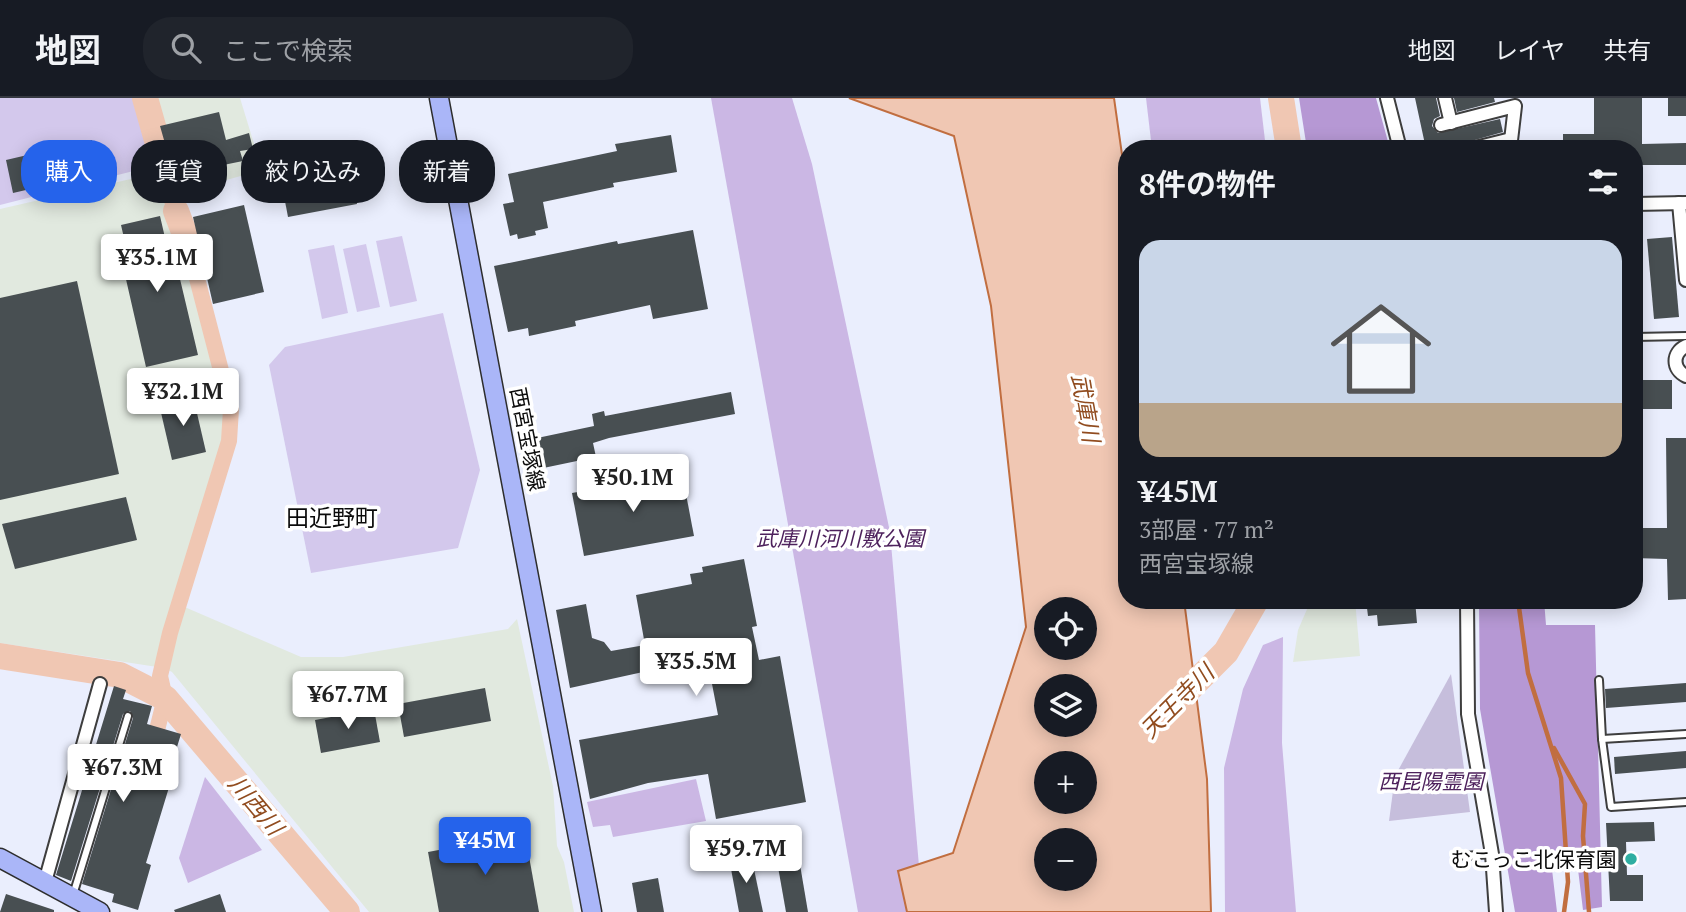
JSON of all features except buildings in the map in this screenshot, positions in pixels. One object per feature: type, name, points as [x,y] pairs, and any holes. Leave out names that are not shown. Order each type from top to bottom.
[{"type":"main road","name":"西宮宝塚線","points":[[439,98],[592,912]]},
{"type":"main road","points":[[0,858],[100,912]]},
{"type":"street","points":[[1387,98],[1398,140]]},
{"type":"street","points":[[1445,98],[1446,124],[1514,106],[1510,140]]},
{"type":"street","points":[[1643,204],[1682,203],[1686,281]]},
{"type":"street","points":[[1685,343],[1676,355],[1676,365],[1686,376]]},
{"type":"street","points":[[1467,609],[1468,714],[1492,854],[1496,912]]},
{"type":"street","points":[[45,883],[100,684]]},
{"type":"lane","points":[[1643,337],[1672,336],[1685,343]]},
{"type":"lane","points":[[1672,336],[1685,343]]},
{"type":"lane","points":[[1599,680],[1602,739],[1611,807],[1686,802]]},
{"type":"lane","points":[[72,896],[128,716]]},
{"type":"lane","points":[[1602,739],[1686,734]]},
{"type":"lane","points":[[1464,856],[1492,854]]},
{"type":"shaded area","points":[[0,98],[133,98],[145,140],[131,140],[131,172],[117,175],[117,140],[21,140],[21,200],[0,205]]},
{"type":"shaded area","points":[[148,98],[240,98],[253,140],[241,140],[241,176],[227,180],[227,140],[160,140]]},
{"type":"shaded area","points":[[1299,98],[1376,98],[1388,140],[1306,140]]},
{"type":"shaded area","points":[[131,179],[131,203],[170,203],[228,427],[173,602],[301,657],[343,657],[508,629],[517,619],[553,786],[557,846],[564,862],[574,912],[369,912],[172,672],[164,668],[0,643],[0,209],[26,203],[117,203],[117,182]]},
{"type":"shaded area","points":[[402,236],[417,301],[390,307],[376,241]]},
{"type":"shaded area","points":[[366,244],[380,307],[357,312],[343,249]]},
{"type":"shaded area","points":[[334,245],[348,313],[322,319],[308,250]]},
{"type":"shaded area","points":[[443,313],[480,470],[458,548],[311,573],[269,365],[285,347]]},
{"type":"shaded area","points":[[1307,609],[1356,609],[1360,656],[1293,662],[1298,630]]},
{"type":"shaded area","points":[[1479,609],[1545,609],[1546,625],[1595,625],[1602,907],[1583,910],[1576,853],[1551,861],[1557,912],[1515,912],[1480,709]]},
{"type":"green space","name":"武庫川河川敷公園","points":[[711,98],[792,98],[812,164],[890,532],[923,912],[858,912]]},
{"type":"green space","points":[[1146,98],[1260,98],[1265,140],[1151,140]]},
{"type":"green space","points":[[1283,637],[1282,743],[1296,912],[1225,912],[1224,768],[1243,689],[1263,645]]},
{"type":"green space","name":"西昆陽霊園","points":[[1451,674],[1470,812],[1389,821],[1395,776]]},
{"type":"green space","points":[[205,777],[262,850],[188,883],[179,858]]},
{"type":"green space","points":[[696,779],[706,821],[613,837],[610,825],[593,827],[587,802]]},
{"type":"water","name":"武庫川","points":[[849,98],[1114,98],[1120,140],[1118,609],[1185,609],[1207,779],[1211,912],[907,912],[898,871],[953,853],[1026,627],[991,306],[954,136]]},
{"type":"waterway","points":[[145,98],[157,140]]},
{"type":"waterway","name":"天王寺川","points":[[1281,98],[1288,140]]},
{"type":"waterway","points":[[176,211],[187,240]]},
{"type":"waterway","points":[[153,746],[165,698],[160,676],[170,633],[229,441],[231,409],[187,240]]},
{"type":"waterway","name":"天王寺川","points":[[1171,707],[1226,652],[1251,609]]},
{"type":"waterway","points":[[1519,609],[1528,673],[1561,778],[1568,882],[1564,912]]},
{"type":"waterway","name":"川西川","points":[[0,656],[120,675],[165,698],[347,912]]},
{"type":"waterway","points":[[1554,748],[1585,804],[1583,836],[1589,912]]},
{"type":"place","name":"むこっこ北保育園","points":[[1631,859]]},
{"type":"district","name":"田近野町","points":[[332,517]]}]
